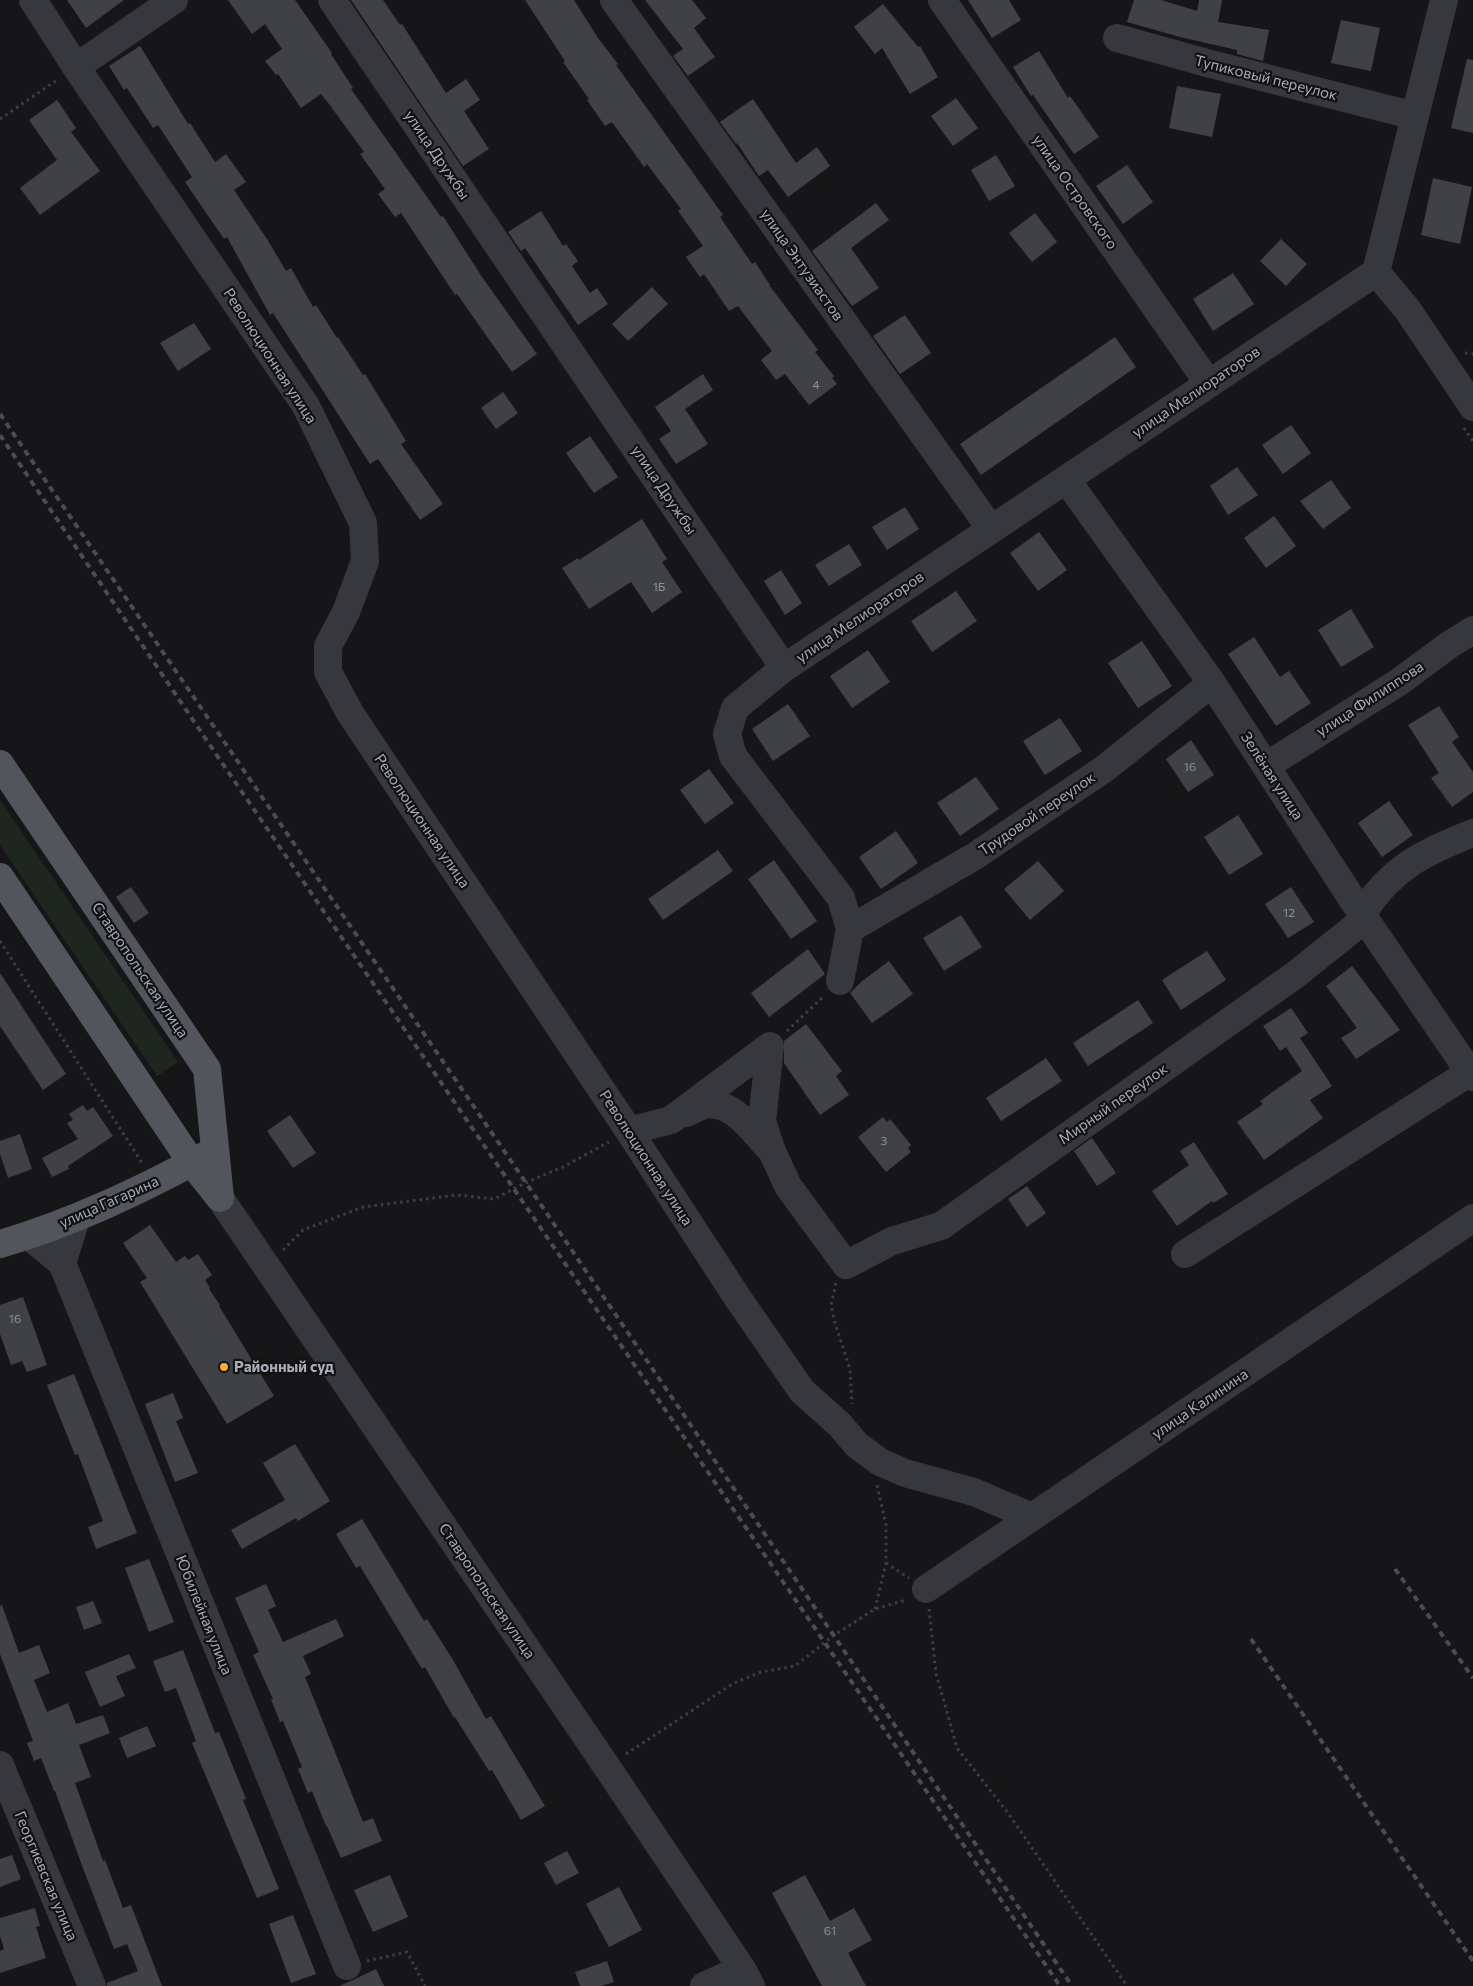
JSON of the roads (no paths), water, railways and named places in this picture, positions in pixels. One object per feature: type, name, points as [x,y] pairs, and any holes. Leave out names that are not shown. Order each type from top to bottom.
[{"type":"main road","name":"Ставропольская улица","points":[[0,764],[207,1069],[203,1157]]},
{"type":"main road","name":"Ставропольская улица","points":[[0,877],[203,1157],[220,1198]]},
{"type":"main road","name":"улица Гагарина","points":[[0,1244],[76,1219],[154,1183],[203,1157]]},
{"type":"street","name":"Революционная улица","points":[[33,0],[76,67],[306,406],[363,523],[365,561],[346,612],[328,646],[328,672],[350,713],[737,1297],[802,1391],[840,1425],[856,1445],[880,1462],[905,1474],[974,1492],[1032,1517]]},
{"type":"street","points":[[76,67],[174,0]]},
{"type":"street","name":"улица Дружбы","points":[[332,0],[784,668]]},
{"type":"street","name":"улица Энтузиастов","points":[[614,0],[991,529]]},
{"type":"street","name":"улица Островского","points":[[942,0],[1209,384]]},
{"type":"street","points":[[1444,0],[1376,272],[1408,309],[1467,416]]},
{"type":"street","name":"Тупиковый переулок","points":[[1117,38],[1415,116]]},
{"type":"street","name":"улица Мелиораторов","points":[[784,668],[1376,272]]},
{"type":"street","name":"Зелёная улица","points":[[1066,479],[1212,683],[1364,916],[1472,1075]]},
{"type":"street","name":"улица Филиппова","points":[[1266,766],[1399,682],[1449,645],[1473,630]]},
{"type":"street","points":[[784,668],[735,708],[727,734],[733,756],[841,898],[850,929],[840,981]]},
{"type":"street","name":"Трудовой переулок","points":[[850,929],[976,856],[1104,769],[1212,683]]},
{"type":"street","name":"Мирный переулок","points":[[771,1149],[788,1186],[846,1265],[892,1240],[941,1226],[1295,975],[1364,916],[1373,897],[1410,862],[1439,846],[1473,833]]},
{"type":"street","points":[[671,1120],[770,1046],[762,1121],[771,1149]]},
{"type":"street","points":[[1184,1254],[1472,1075]]},
{"type":"street","points":[[629,1132],[671,1120],[704,1105],[725,1106],[746,1123],[771,1149]]},
{"type":"street","name":"Ставропольская улица","points":[[220,1198],[608,1767],[747,1977]]},
{"type":"street","name":"улица Калинина","points":[[926,1589],[1473,1218]]},
{"type":"street","points":[[62,1263],[76,1219]]},
{"type":"street","name":"Юбилейная улица","points":[[29,1236],[62,1263],[347,1966]]},
{"type":"street","name":"Георгиевская улица","points":[[0,1765],[92,1986]]},
{"type":"street","points":[[704,1986],[747,1977]]},
{"type":"railway","points":[[0,414],[1072,1986]]},
{"type":"railway","points":[[0,435],[218,757],[1060,1986]]},
{"type":"railway","points":[[1395,1569],[1473,1678]]},
{"type":"railway","points":[[1251,1639],[1473,1961]]},
{"type":"place","name":"Районный суд","points":[[224,1367]]}]
